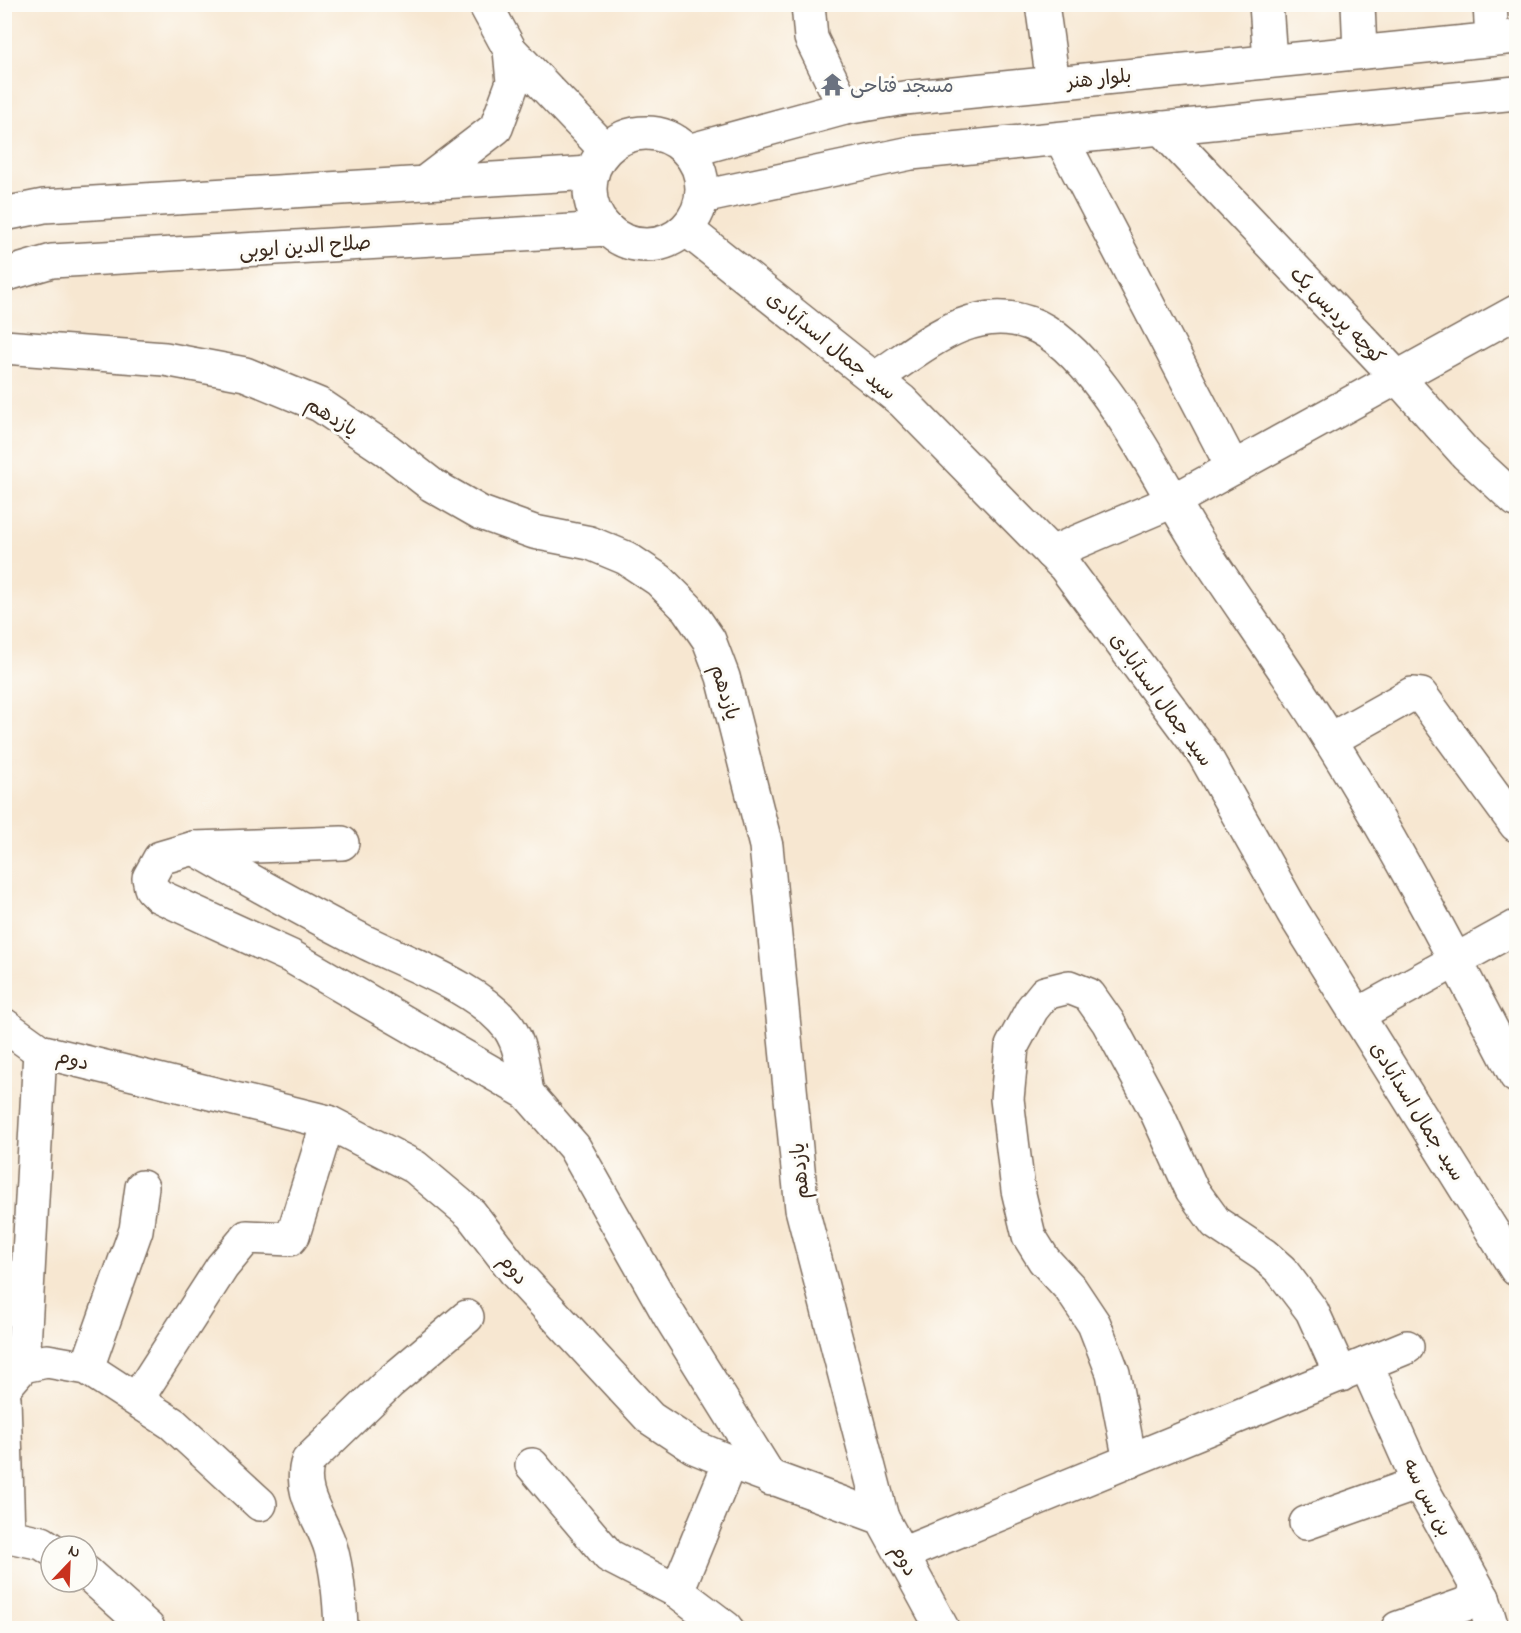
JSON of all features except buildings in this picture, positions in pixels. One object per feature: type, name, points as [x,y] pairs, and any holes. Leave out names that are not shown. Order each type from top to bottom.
[{"type":"street","points":[[485,4],[510,50],[598,161]]},
{"type":"street","points":[[807,4],[811,38],[845,108]]},
{"type":"street","points":[[1042,4],[1053,82]]},
{"type":"street","points":[[1266,4],[1270,62]]},
{"type":"street","points":[[1358,4],[1360,52]]},
{"type":"street","points":[[1490,4],[1504,38]]},
{"type":"street","name":"بلوار هنر","points":[[688,151],[845,108],[904,98],[1504,38]]},
{"type":"street","points":[[423,183],[496,128],[513,82],[510,50]]},
{"type":"street","points":[[702,197],[911,153],[1062,140],[1516,93]]},
{"type":"street","name":"کوچه پردیس یک","points":[[1161,128],[1397,377],[1466,454],[1516,500]]},
{"type":"street","points":[[647,132],[669,137],[688,151],[697,164],[702,180],[702,197],[697,214],[686,229],[668,241],[647,245],[625,242],[607,229],[595,213],[589,194],[598,161],[624,136],[647,132]]},
{"type":"street","points":[[1062,140],[1233,468]]},
{"type":"street","points":[[4,214],[44,206],[423,183],[598,161]]},
{"type":"street","name":"صلاح الدین ایوبی","points":[[4,275],[52,261],[607,229]]},
{"type":"street","name":"سید جمال اسدآبادی","points":[[686,229],[902,401],[1065,567],[1204,754],[1294,914],[1516,1269]]},
{"type":"street","points":[[1051,553],[1173,501],[1516,312]]},
{"type":"street","points":[[874,379],[969,321],[994,316],[1028,322],[1061,340],[1088,367],[1330,740],[1457,962],[1516,1076]]},
{"type":"street","name":"یازدهم","points":[[4,347],[165,359],[245,374],[320,405],[387,450],[432,485],[481,513],[534,532],[590,543],[626,558],[659,580],[687,608],[709,640],[723,677],[766,846],[802,1209],[882,1518]]},
{"type":"street","points":[[1330,740],[1412,694],[1421,695],[1516,825]]},
{"type":"street","points":[[342,843],[194,848],[160,858],[152,867],[149,878],[151,888],[159,896],[290,956],[526,1093],[574,1148],[669,1315],[771,1479]]},
{"type":"street","points":[[194,848],[364,941],[423,968],[486,1006],[508,1027],[518,1044],[526,1093]]},
{"type":"street","points":[[1358,1015],[1457,962],[1516,927]]},
{"type":"street","name":"بن بس سه","points":[[1130,1461],[1113,1372],[1094,1324],[1070,1287],[1044,1260],[1029,1236],[1018,1190],[1007,1099],[1012,1046],[1032,1009],[1045,993],[1069,987],[1089,995],[1108,1022],[1157,1113],[1192,1190],[1216,1223],[1264,1255],[1281,1270],[1353,1370],[1419,1483],[1487,1614]]},
{"type":"street","name":"دوم","points":[[4,1025],[40,1051],[328,1122],[415,1167],[471,1214],[517,1274],[650,1418],[694,1447],[771,1479],[882,1518],[942,1629]]},
{"type":"street","points":[[14,1377],[40,1051]]},
{"type":"street","points":[[138,1399],[222,1267],[247,1237],[290,1239],[293,1236],[328,1122]]},
{"type":"street","points":[[87,1368],[136,1230],[142,1187]]},
{"type":"street","points":[[340,1629],[339,1600],[331,1549],[306,1487],[304,1473],[308,1461],[389,1383],[467,1317]]},
{"type":"street","points":[[902,1554],[1407,1347]]},
{"type":"street","points":[[14,1377],[47,1361],[87,1368],[138,1399],[173,1425],[260,1504]]},
{"type":"street","points":[[4,1398],[6,1536],[39,1542]]},
{"type":"street","points":[[677,1591],[730,1462]]},
{"type":"street","points":[[532,1465],[609,1556],[677,1591],[726,1629]]},
{"type":"street","points":[[1306,1523],[1419,1483]]},
{"type":"street","points":[[99,1585],[148,1629]]},
{"type":"street","points":[[1398,1629],[1487,1614]]},
{"type":"place","name":"مسجد فتاحی","points":[[832,85]]}]
